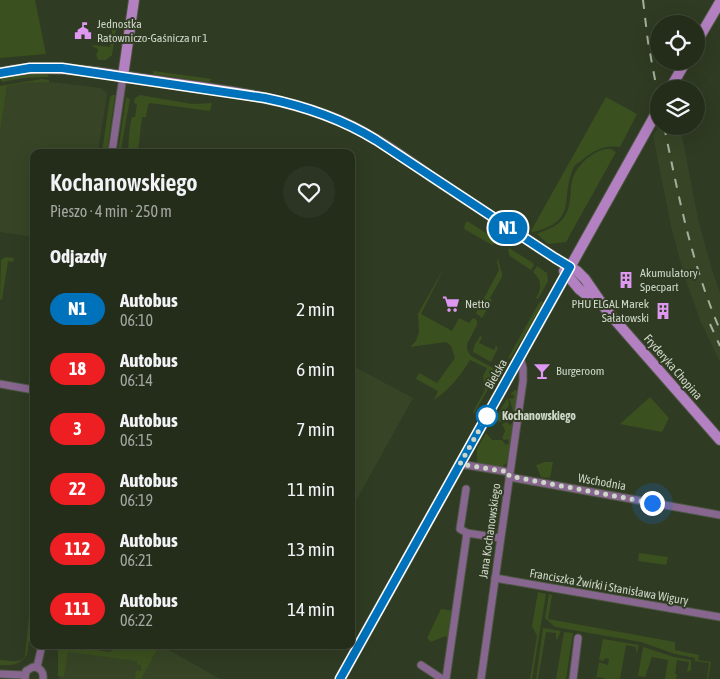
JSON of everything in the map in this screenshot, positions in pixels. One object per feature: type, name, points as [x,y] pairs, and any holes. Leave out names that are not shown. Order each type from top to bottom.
[{"type":"street","points":[[112,149],[134,0]]},
{"type":"street","points":[[705,28],[720,2]]},
{"type":"street","name":"Fryderyka Chopina","points":[[0,73],[21,69],[54,68],[123,76],[265,98],[288,103],[331,117],[358,129],[555,258],[568,270],[585,279],[607,311],[720,440]]},
{"type":"street","name":"Bielska","points":[[340,679],[650,124]]},
{"type":"street","name":"Jana Kochanowskiego","points":[[481,679],[523,381],[523,368],[520,357]]},
{"type":"street","points":[[511,373],[520,377],[523,381]]},
{"type":"street","points":[[0,384],[30,389]]},
{"type":"street","name":"Wschodnia","points":[[460,464],[720,515]]},
{"type":"street","points":[[466,489],[460,529],[467,533],[500,538]]},
{"type":"street","points":[[446,679],[467,533]]},
{"type":"street","name":"Franciszka Żwirki i Stanisława Wigury","points":[[494,578],[720,617]]},
{"type":"street","points":[[573,679],[578,638]]},
{"type":"street","points":[[37,667],[41,649]]},
{"type":"street","points":[[421,665],[442,679]]},
{"type":"street","points":[[0,674],[25,677],[29,668],[37,667]]},
{"type":"street","points":[[37,667],[43,673],[43,679]]},
{"type":"shaded area","points":[[0,0],[35,0],[46,54],[0,58]]},
{"type":"shaded area","points":[[113,24],[117,24],[112,55],[106,60],[98,60],[97,48],[92,45],[110,47]]},
{"type":"shaded area","points":[[153,71],[212,79],[209,82],[153,74]]},
{"type":"shaded area","points":[[47,73],[49,77],[24,78],[2,82],[0,77],[18,74]]},
{"type":"shaded area","points":[[42,79],[49,80],[49,82],[7,86],[0,132],[0,86]]},
{"type":"shaded area","points":[[42,81],[101,88],[107,94],[98,149],[30,149],[30,236],[0,232],[0,132],[7,86]]},
{"type":"shaded area","points":[[115,95],[107,149],[102,149],[110,97]]},
{"type":"shaded area","points":[[140,95],[192,104],[212,103],[210,111],[150,103],[146,117],[142,117],[138,149],[128,149],[131,121],[132,117],[135,117],[137,104],[134,103],[135,98]]},
{"type":"shaded area","points":[[126,97],[130,99],[121,149],[118,149]]},
{"type":"shaded area","points":[[606,97],[637,114],[620,147],[608,147],[599,150],[575,165],[569,180],[565,208],[562,215],[557,222],[533,232],[531,231]]},
{"type":"shaded area","points":[[682,135],[698,219],[720,293],[720,362],[701,322],[684,275],[671,226],[653,136]]},
{"type":"shaded area","points":[[605,149],[611,149],[616,152],[566,242],[548,244],[537,234],[561,221],[568,209],[572,181],[577,169],[592,155]]},
{"type":"shaded area","points":[[467,221],[494,238],[494,244],[492,245],[464,229]]},
{"type":"shaded area","points":[[509,248],[533,263],[534,265],[531,270],[510,256]]},
{"type":"shaded area","points":[[5,257],[14,258],[13,262],[8,261],[2,300],[0,299],[1,260]]},
{"type":"shaded area","points":[[498,259],[502,277],[490,298],[492,300],[482,318],[476,313],[499,270]]},
{"type":"shaded area","points":[[445,266],[421,314],[452,331],[459,318],[469,323],[473,318],[477,320],[477,325],[467,344],[467,350],[471,356],[497,370],[497,373],[475,412],[476,414],[473,412],[485,390],[483,376],[487,368],[470,360],[454,382],[434,400],[438,391],[416,379],[419,373],[437,383],[455,358],[451,346],[446,342],[410,347],[416,341],[419,332],[418,314]]},
{"type":"shaded area","points":[[537,266],[547,273],[548,281],[538,299],[536,298],[540,285],[538,278],[533,272]]},
{"type":"shaded area","points":[[542,301],[545,303],[541,310],[510,359],[508,358],[539,303]]},
{"type":"shaded area","points":[[480,336],[482,337],[479,343],[494,350],[496,346],[498,348],[491,362],[473,352]]},
{"type":"shaded area","points":[[355,367],[413,398],[357,499],[355,498]]},
{"type":"shaded area","points":[[518,390],[507,463],[501,467],[477,463],[477,449],[486,433],[492,440],[502,440],[506,445],[509,443],[508,439],[504,440],[502,438],[505,431],[502,424],[507,422],[510,425],[513,423],[511,419],[513,411],[509,398],[513,399],[514,395],[510,394]]},
{"type":"shaded area","points":[[508,397],[509,406],[506,409],[508,412],[511,411],[508,420],[499,422],[495,419]]},
{"type":"shaded area","points":[[650,397],[669,418],[662,432],[620,424]]},
{"type":"shaded area","points":[[553,462],[550,478],[541,477],[536,465]]},
{"type":"shaded area","points":[[639,553],[668,557],[666,565],[638,561]]},
{"type":"shaded area","points":[[538,592],[546,594],[532,679],[530,679],[537,636],[532,626]]},
{"type":"shaded area","points":[[549,594],[552,595],[548,619],[675,642],[675,650],[699,655],[698,660],[711,662],[708,679],[709,663],[695,661],[695,658],[675,654],[641,642],[555,627],[545,618]]},
{"type":"shaded area","points":[[30,604],[30,632],[27,655],[25,657]]},
{"type":"shaded area","points":[[441,609],[454,611],[449,638],[445,636],[431,642],[427,638]]},
{"type":"shaded area","points":[[543,628],[561,631],[557,640],[556,633],[546,632],[538,679],[536,679]]},
{"type":"shaded area","points":[[564,632],[573,633],[566,679],[556,679]]},
{"type":"shaded area","points":[[603,639],[639,645],[636,652],[636,647],[626,645],[620,679],[598,677],[596,679],[599,662],[608,665],[609,659],[599,660]]},
{"type":"shaded area","points":[[643,647],[674,657],[691,660],[691,670],[687,672],[689,662],[677,660],[676,679],[665,679],[668,660],[652,657],[645,677],[638,676]]},
{"type":"shaded area","points":[[58,649],[88,649],[111,652],[111,649],[158,649],[141,679],[135,679],[136,670],[141,671],[141,665],[137,664],[137,661],[68,652],[64,677],[58,676]]},
{"type":"shaded area","points":[[63,649],[152,660],[158,649],[167,649],[220,679],[59,679]]},
{"type":"shaded area","points":[[25,657],[15,664],[8,665],[0,665],[0,660],[16,661]]},
{"type":"railway","points":[[643,0],[655,80]]},
{"type":"railway","points":[[666,135],[693,255],[720,330]]},
{"type":"railway","points":[[710,324],[720,346]]},
{"type":"bus line","name":"N1","points":[[0,73],[21,69],[54,68],[146,79],[265,98],[288,103],[331,117],[366,134],[402,156],[570,267],[340,679]]},
{"type":"place","name":"Jednostka Ratowniczo-Gaśnicza nr 1","points":[[83,31]]},
{"type":"place","name":"Akumulatory Specpart","points":[[626,280]]},
{"type":"place","name":"Netto","points":[[451,304]]},
{"type":"place","name":"PHU ELGAL Marek Sałatowski","points":[[663,311]]},
{"type":"place","name":"Burgeroom","points":[[542,371]]},
{"type":"place","name":"Kochanowskiego","points":[[487,416]]},
{"type":"route","points":[[487,416],[460,464],[509,472],[509,476],[652,503]]}]
